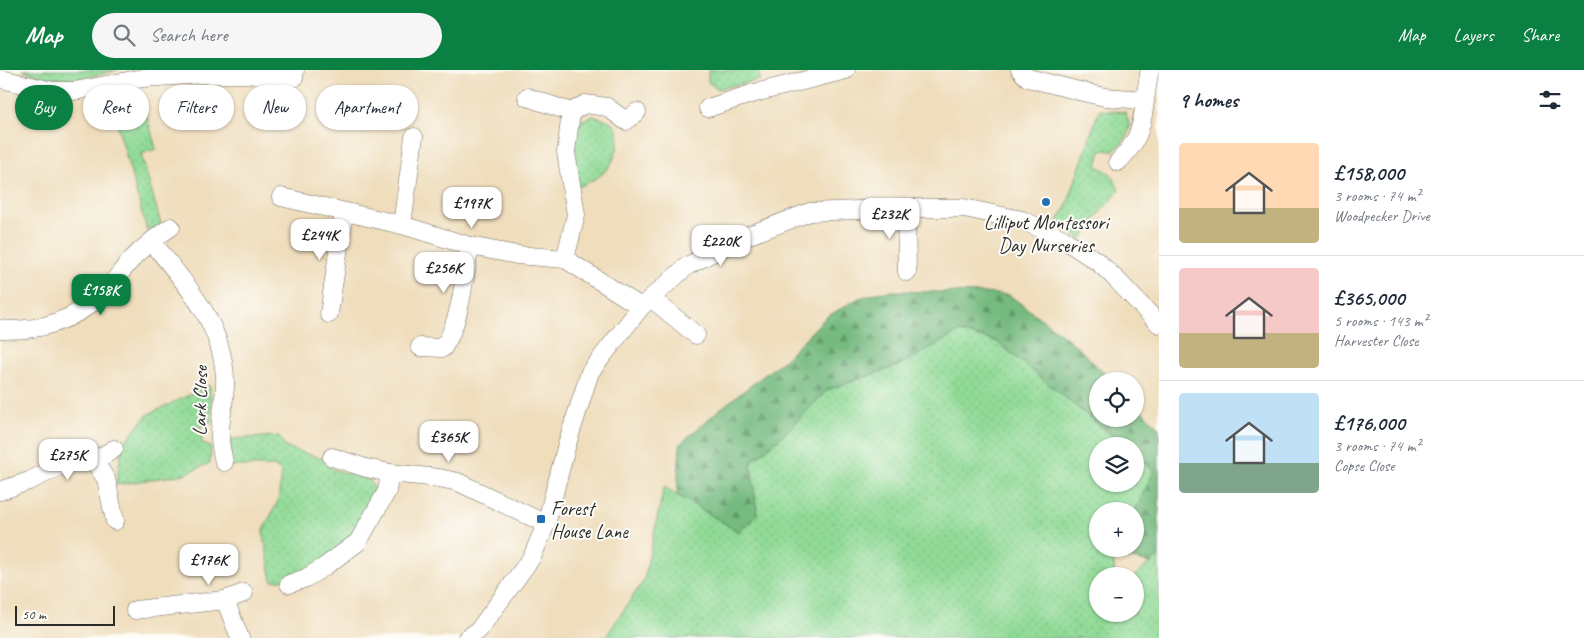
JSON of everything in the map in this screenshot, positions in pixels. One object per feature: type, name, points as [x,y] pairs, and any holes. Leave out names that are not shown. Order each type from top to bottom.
[{"type":"street","points":[[2,77],[31,87],[53,91],[74,91],[134,75],[245,74],[294,78],[296,70]]},
{"type":"street","points":[[708,108],[751,94],[846,70]]},
{"type":"street","points":[[1020,70],[1028,78],[1087,93],[1105,97],[1144,100]]},
{"type":"street","points":[[1118,162],[1130,149],[1141,126],[1150,70]]},
{"type":"street","points":[[527,97],[571,112],[585,104],[607,107],[626,120],[637,112]]},
{"type":"street","points":[[565,259],[576,215],[566,152],[571,112]]},
{"type":"street","points":[[402,225],[414,137]]},
{"type":"street","points":[[281,196],[402,225],[470,246],[517,255],[565,259],[646,302],[696,335]]},
{"type":"street","points":[[906,208],[907,272]]},
{"type":"street","points":[[476,636],[532,557],[546,524],[567,444],[590,372],[646,302],[688,266],[739,239],[810,212],[906,208],[964,208],[1022,220],[1043,228],[1063,239],[1098,262],[1112,274],[1159,324]]},
{"type":"street","points":[[329,314],[344,212]]},
{"type":"street","points":[[0,329],[32,329],[70,317],[85,308],[101,294],[132,260],[171,227]]},
{"type":"street","name":"Lark Close","points":[[152,242],[196,296],[218,342],[223,360],[225,379],[225,397],[220,433],[224,462]]},
{"type":"street","points":[[420,347],[446,354],[447,342],[456,320],[470,246]]},
{"type":"street","points":[[0,491],[29,481],[72,461],[83,459],[94,461],[114,449]]},
{"type":"street","points":[[332,457],[366,468],[390,473],[458,482],[546,524]]},
{"type":"street","points":[[94,461],[106,479],[116,521]]},
{"type":"street","points":[[289,584],[306,578],[358,542],[387,492],[390,473]]},
{"type":"street","points":[[135,610],[225,600],[244,592]]},
{"type":"street","points":[[225,600],[240,638]]},
{"type":"green space","points":[[22,70],[118,70],[76,80],[42,77]]},
{"type":"green space","points":[[708,70],[759,70],[760,80],[718,89],[708,82]]},
{"type":"green space","points":[[1099,110],[1125,112],[1129,129],[1126,138],[1114,151],[1101,150],[1097,166],[1111,175],[1119,191],[1101,211],[1082,239],[1056,223],[1066,208]]},
{"type":"green space","points":[[593,116],[611,122],[615,127],[619,139],[617,151],[611,163],[602,174],[579,187],[571,166],[577,122]]},
{"type":"green space","points":[[149,124],[156,149],[141,154],[161,224],[147,231],[119,130],[149,130]]},
{"type":"green space","points":[[892,291],[1009,295],[1071,341],[1103,372],[1089,372],[1089,417],[996,341],[959,332],[900,365],[827,390],[788,431],[751,462],[757,515],[739,532],[677,495],[680,444],[720,409],[784,360],[826,317],[859,298]]},
{"type":"green space","points":[[959,332],[996,341],[1089,417],[1089,427],[1102,427],[1114,437],[1089,437],[1089,492],[1144,492],[1144,461],[1155,470],[1139,502],[1089,502],[1089,557],[1113,557],[1114,567],[1089,567],[1089,622],[1144,622],[1144,568],[1159,556],[1159,638],[605,638],[644,580],[664,487],[739,532],[757,515],[751,462],[788,431],[827,390],[900,365]]},
{"type":"green space","points":[[210,385],[212,422],[201,425],[202,443],[211,447],[210,463],[185,474],[116,485],[122,445],[147,415]]},
{"type":"green space","points":[[1144,413],[1159,429],[1159,556],[1150,563],[1122,557],[1144,557],[1144,502],[1139,502],[1154,471],[1144,462],[1144,437],[1114,437],[1102,427],[1144,427]]},
{"type":"green space","points":[[279,436],[285,447],[327,460],[332,469],[370,480],[378,499],[368,523],[329,560],[282,580],[272,581],[263,531],[278,501],[282,472],[274,466],[229,466],[230,439]]},
{"type":"place","name":"Lilliput Montessori Day Nurseries","points":[[1046,202]]},
{"type":"place","name":"Forest House Lane","points":[[541,519]]}]
